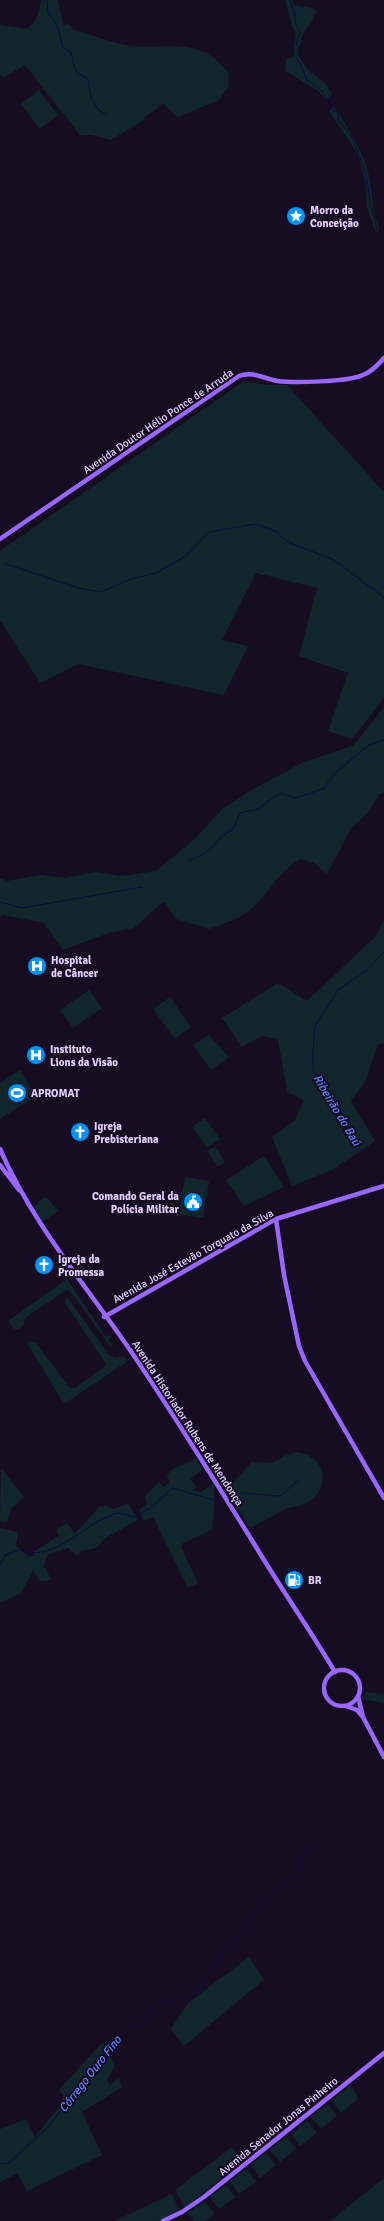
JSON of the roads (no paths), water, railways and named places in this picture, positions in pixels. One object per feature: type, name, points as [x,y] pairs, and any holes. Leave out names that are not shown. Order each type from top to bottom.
[{"type":"main road","name":"Avenida Doutor Hélio Ponce de Arruda","points":[[0,539],[239,376],[249,374],[277,381],[296,382],[356,377],[367,373],[384,358]]},
{"type":"main road","name":"Avenida Historiador Rubens de Mendonça","points":[[0,1149],[1,1156],[19,1190]]},
{"type":"main road","name":"Avenida Historiador Rubens de Mendonça","points":[[0,1165],[19,1190],[104,1317],[149,1378],[189,1442],[222,1490],[334,1672]]},
{"type":"main road","name":"Avenida José Estevão Torquato da Silva","points":[[104,1317],[276,1219],[384,1186]]},
{"type":"main road","points":[[276,1219],[284,1275],[299,1346],[305,1361],[384,1498]]},
{"type":"main road","points":[[346,1706],[354,1702],[358,1696],[360,1685],[355,1675],[343,1670],[334,1672],[326,1680],[324,1692],[326,1697],[334,1704],[357,1710],[363,1717],[384,1757]]},
{"type":"main road","points":[[358,1696],[363,1717]]},
{"type":"main road","name":"Avenida Senador Jonas Pinheiro","points":[[163,2221],[182,2212],[246,2164],[384,2053]]},
{"type":"waterway","points":[[47,0],[48,13],[54,20],[60,34],[63,48],[71,53],[77,72],[88,79],[94,104],[106,114]]},
{"type":"waterway","name":"Córrego Ouro Fino","points":[[290,0],[296,19],[295,23],[300,32],[296,44],[300,48],[293,53],[299,61],[307,81],[312,83],[322,92],[332,110],[337,112],[339,121],[352,137],[366,173],[370,203],[377,230]]},
{"type":"waterway","points":[[6,564],[78,588],[101,592],[131,579],[156,573],[186,556],[209,532],[255,524],[276,531],[286,541],[334,560],[384,597]]},
{"type":"waterway","points":[[188,861],[206,853],[221,837],[233,829],[240,813],[258,809],[280,793],[295,798],[323,789],[337,771],[369,745],[384,740]]},
{"type":"waterway","points":[[0,902],[22,908],[142,887]]},
{"type":"waterway","name":"Ribeirão do Baú","points":[[362,1152],[329,1092],[313,1070],[315,1026],[338,990],[366,971],[384,952]]},
{"type":"waterway","points":[[233,1495],[239,1493],[280,1496],[299,1480]]},
{"type":"waterway","points":[[0,1565],[5,1555],[20,1550],[32,1553],[43,1552],[54,1548],[95,1523],[115,1513],[135,1517],[149,1509],[173,1488],[213,1500],[219,1499]]},
{"type":"waterway","name":"Córrego Ouro Fino","points":[[0,2164],[9,2163],[47,2128],[126,2029],[138,2025],[149,2017],[158,2005],[194,1994],[220,1957],[245,1932],[249,1920],[258,1905],[283,1884],[300,1876],[299,1865],[301,1858],[309,1848],[322,1842]]},
{"type":"place","name":"Morro da Conceição","points":[[296,216]]},
{"type":"place","name":"Hospital de Câncer","points":[[37,966]]},
{"type":"place","name":"Instituto Lions da Visão","points":[[36,1055]]},
{"type":"place","name":"APROMAT","points":[[17,1093]]},
{"type":"place","name":"Igreja Prebisteriana","points":[[80,1132]]},
{"type":"place","name":"Comando Geral da Polícia Militar","points":[[193,1202]]},
{"type":"place","name":"Igreja da Promessa","points":[[44,1265]]},
{"type":"place","name":"BR","points":[[294,1580]]}]
